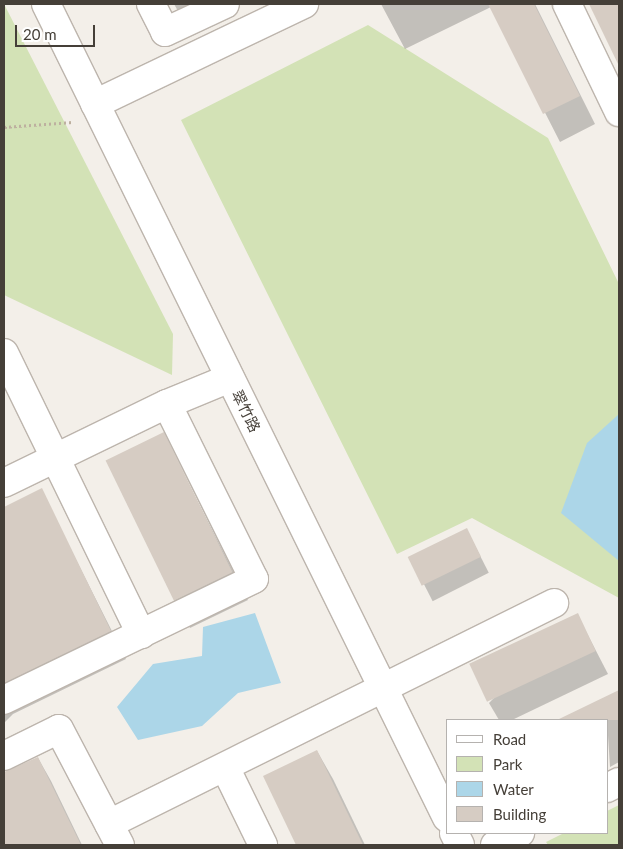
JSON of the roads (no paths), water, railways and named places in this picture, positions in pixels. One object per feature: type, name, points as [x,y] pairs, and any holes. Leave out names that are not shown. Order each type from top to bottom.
[{"type":"street","name":"翠竹路","points":[[46,4],[446,816]]},
{"type":"street","points":[[151,4],[165,32],[225,4]]},
{"type":"street","points":[[100,113],[304,4]]},
{"type":"street","points":[[567,4],[619,112]]},
{"type":"street","points":[[4,353],[142,634]]},
{"type":"street","points":[[4,483],[167,404],[230,378]]},
{"type":"street","points":[[4,700],[254,579],[167,404]]},
{"type":"street","points":[[4,756],[59,729],[115,835],[225,767],[554,603]]},
{"type":"street","points":[[225,767],[263,845]]},
{"type":"street","points":[[495,845],[518,834]]},
{"type":"water","points":[[619,414],[619,561],[561,513],[587,443]]},
{"type":"water","points":[[255,613],[281,683],[238,693],[202,726],[138,740],[117,707],[153,664],[202,656],[203,627]]}]
